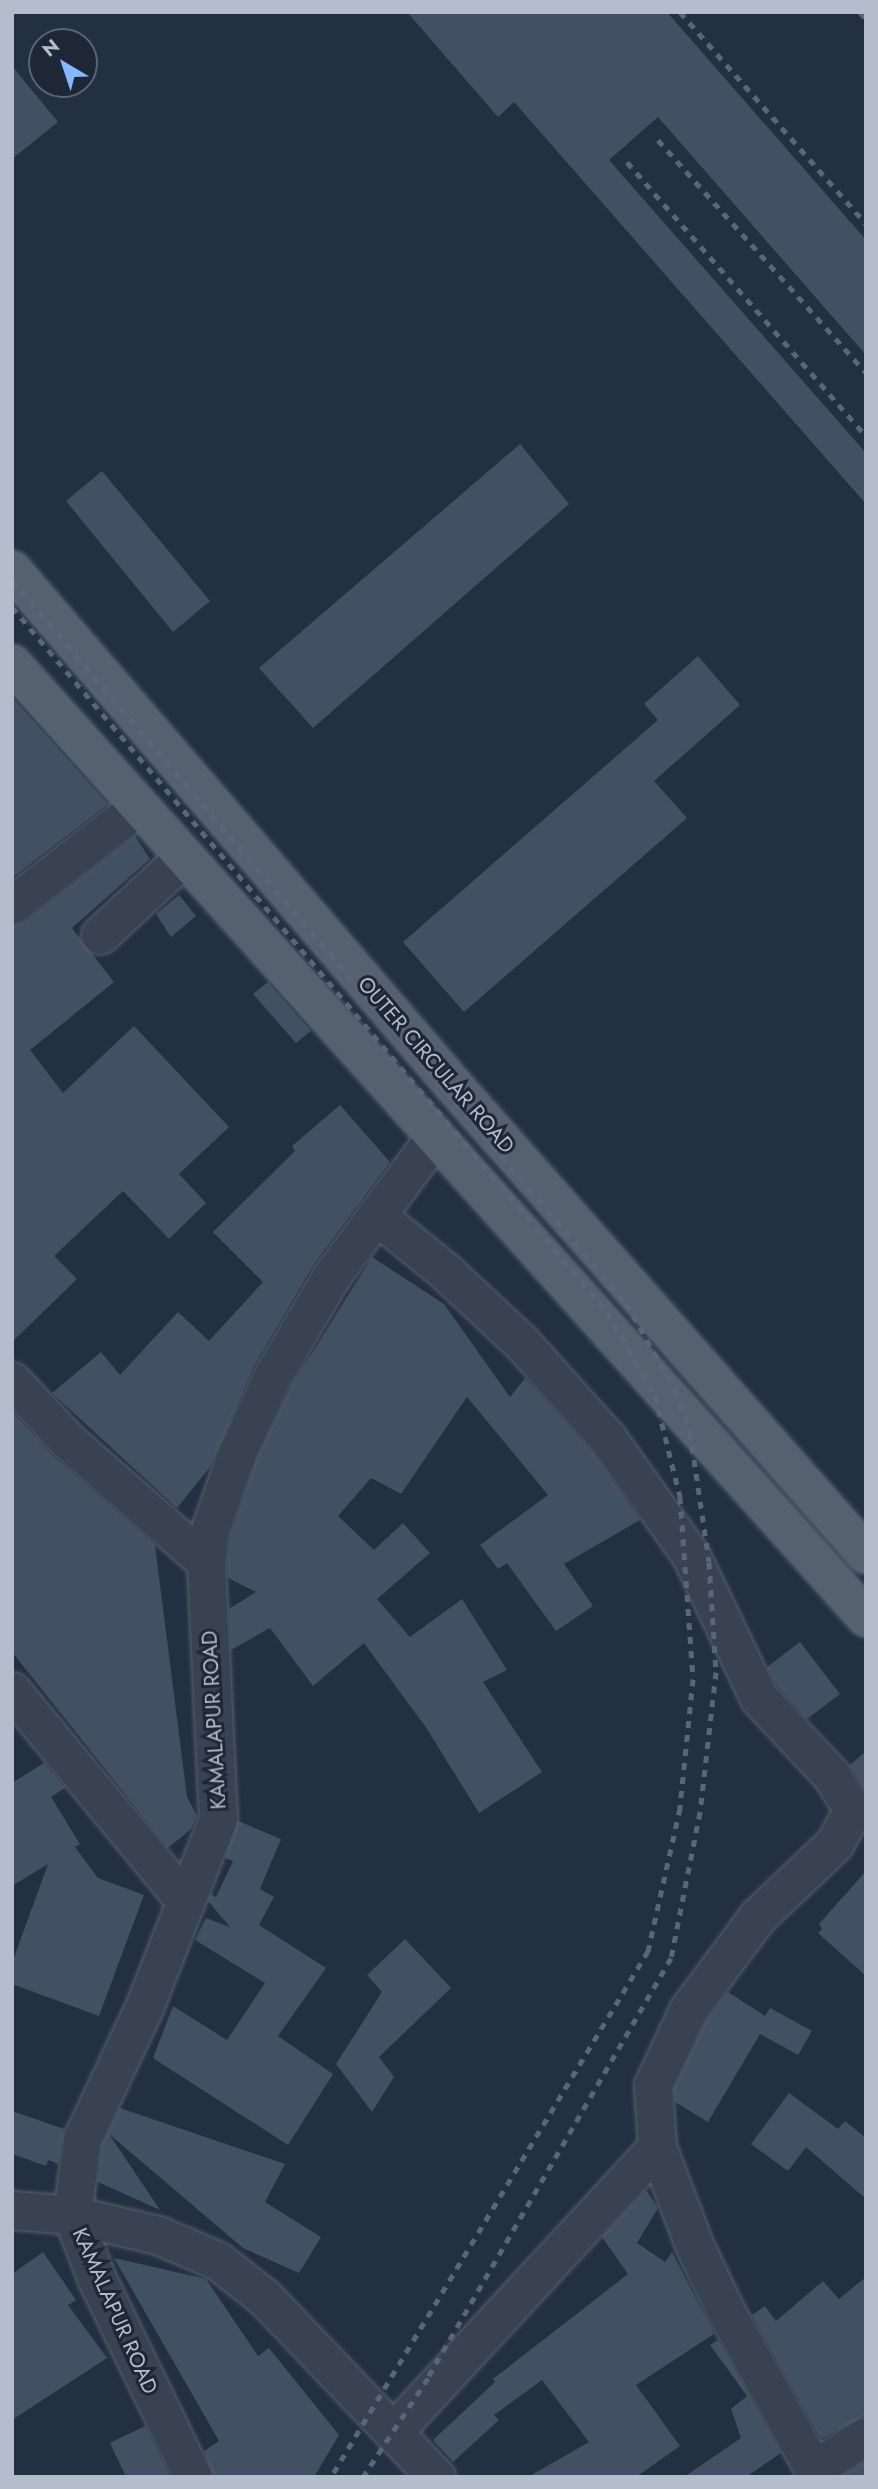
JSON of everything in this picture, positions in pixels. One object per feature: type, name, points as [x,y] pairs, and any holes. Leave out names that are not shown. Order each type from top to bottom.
[{"type":"main road","name":"OUTER CIRCULAR ROAD","points":[[12,570],[453,1087],[866,1554]]},
{"type":"main road","points":[[12,664],[866,1617]]},
{"type":"street","points":[[12,905],[138,807]]},
{"type":"street","points":[[100,934],[184,857]]},
{"type":"street","name":"KAMALAPUR ROAD","points":[[194,2477],[96,2277],[72,2215],[82,2138],[145,2005],[184,1900],[212,1844],[218,1819],[206,1562],[210,1530],[237,1453],[273,1375],[332,1275],[434,1138]]},
{"type":"street","points":[[376,1215],[522,1343],[608,1439],[691,1556],[759,1698],[832,1776],[853,1811],[835,1843],[758,1916],[688,2010],[653,2085],[657,2147],[726,2312],[816,2473],[866,2435]]},
{"type":"street","points":[[12,1381],[67,1440],[206,1562]]},
{"type":"street","points":[[12,1691],[184,1900]]},
{"type":"street","points":[[393,2432],[657,2147]]},
{"type":"street","points":[[12,2210],[72,2215],[158,2235],[218,2261],[265,2298],[436,2477]]},
{"type":"building","points":[[407,12],[667,12],[866,240],[866,355],[658,117],[609,160],[866,453],[866,504],[514,102],[498,117]]},
{"type":"building","points":[[12,66],[28,85],[28,98],[38,98],[58,122],[12,159]]},
{"type":"building","points":[[520,444],[569,504],[313,728],[259,668]]},
{"type":"building","points":[[102,471],[210,601],[173,632],[66,501]]},
{"type":"building","points":[[698,656],[740,705],[654,781],[687,818],[464,1012],[403,942],[658,720],[644,704]]},
{"type":"building","points":[[12,697],[108,804],[12,878]]},
{"type":"building","points":[[135,836],[150,859],[72,928],[114,982],[30,1050],[63,1093],[134,1026],[229,1127],[179,1174],[206,1203],[169,1239],[123,1191],[54,1256],[77,1279],[12,1342],[12,926],[25,922]]},
{"type":"building","points":[[179,895],[196,916],[171,937],[156,914]]},
{"type":"building","points":[[268,982],[311,1031],[296,1043],[253,994]]},
{"type":"building","points":[[340,1105],[390,1162],[314,1264],[254,1366],[210,1467],[177,1508],[52,1393],[101,1352],[120,1375],[178,1312],[209,1341],[263,1282],[213,1232],[295,1151],[292,1146]]},
{"type":"building","points":[[372,1257],[444,1304],[510,1397],[525,1378],[592,1452],[640,1520],[564,1564],[593,1606],[556,1631],[507,1563],[498,1569],[480,1545],[548,1495],[467,1397],[401,1494],[371,1478],[338,1516],[374,1550],[403,1523],[430,1553],[377,1599],[410,1637],[462,1599],[507,1670],[483,1682],[542,1772],[479,1813],[427,1729],[364,1643],[313,1686],[270,1628],[231,1650],[229,1609],[256,1592],[228,1578],[227,1563],[231,1535],[256,1461],[292,1385]]},
{"type":"building","points":[[12,1412],[53,1456],[155,1545],[187,1797],[197,1816],[191,1829],[168,1848],[12,1652]]},
{"type":"building","points":[[800,1642],[840,1694],[807,1719],[777,1686],[767,1667]]},
{"type":"building","points":[[866,1751],[866,1791],[850,1765]]},
{"type":"building","points":[[44,1763],[65,1788],[51,1797],[80,1844],[75,1847],[98,1878],[144,1895],[99,2016],[12,1984],[12,1963],[48,1864],[12,1886],[12,1783]]},
{"type":"building","points":[[238,1821],[281,1839],[260,1889],[274,1897],[259,1925],[326,1968],[278,2036],[333,2074],[288,2145],[153,2058],[173,2006],[227,2040],[265,1983],[195,1940],[206,1918],[230,1927],[208,1901],[211,1894],[216,1897],[233,1861],[225,1858]]},
{"type":"building","points":[[866,1871],[866,1976],[818,1933],[822,1929],[819,1924]]},
{"type":"building","points":[[405,1939],[451,1988],[379,2057],[394,2077],[372,2112],[336,2064],[382,1992],[367,1975]]},
{"type":"building","points":[[728,1992],[765,2016],[770,2008],[812,2031],[798,2055],[760,2034],[708,2122],[675,2102],[674,2089],[706,2021]]},
{"type":"building","points":[[789,2093],[838,2129],[845,2121],[866,2138],[866,2199],[806,2147],[788,2171],[751,2144]]},
{"type":"building","points":[[120,2108],[285,2164],[265,2202],[321,2237],[299,2273],[243,2248],[109,2134],[160,2210],[98,2182],[102,2145]]},
{"type":"building","points":[[12,2111],[64,2129],[58,2164],[48,2160],[46,2166],[12,2154]]},
{"type":"building","points":[[646,2190],[658,2208],[637,2243],[665,2262],[672,2252],[714,2334],[636,2385],[680,2446],[636,2477],[528,2477],[589,2442],[542,2380],[494,2415],[499,2420],[453,2462],[433,2440],[495,2382],[493,2379],[628,2274],[602,2237]]},
{"type":"building","points":[[43,2252],[76,2300],[68,2305],[107,2358],[12,2420],[12,2274]]},
{"type":"building","points":[[114,2258],[206,2279],[258,2356],[269,2348],[339,2435],[314,2477],[214,2477],[204,2451],[219,2441]]},
{"type":"building","points":[[866,2277],[866,2415],[821,2439],[752,2315],[765,2306],[776,2321],[823,2281],[839,2299]]},
{"type":"building","points":[[718,2340],[781,2453],[746,2477],[684,2477],[741,2438],[731,2409],[747,2396],[710,2345]]},
{"type":"building","points":[[145,2426],[170,2477],[126,2477],[110,2443]]},
{"type":"building","points":[[866,2461],[866,2477],[841,2476]]},
{"type":"railway","points":[[680,12],[866,224]]},
{"type":"railway","points":[[860,12],[866,19]]},
{"type":"railway","points":[[658,140],[866,373]]},
{"type":"railway","points":[[627,162],[866,436]]},
{"type":"railway","points":[[12,580],[626,1303],[675,1390],[690,1432],[709,1562],[716,1672],[700,1812],[671,1958],[428,2378],[363,2477]]},
{"type":"railway","points":[[12,607],[607,1312],[655,1396],[680,1497],[693,1679],[680,1808],[648,1951],[331,2477]]}]
